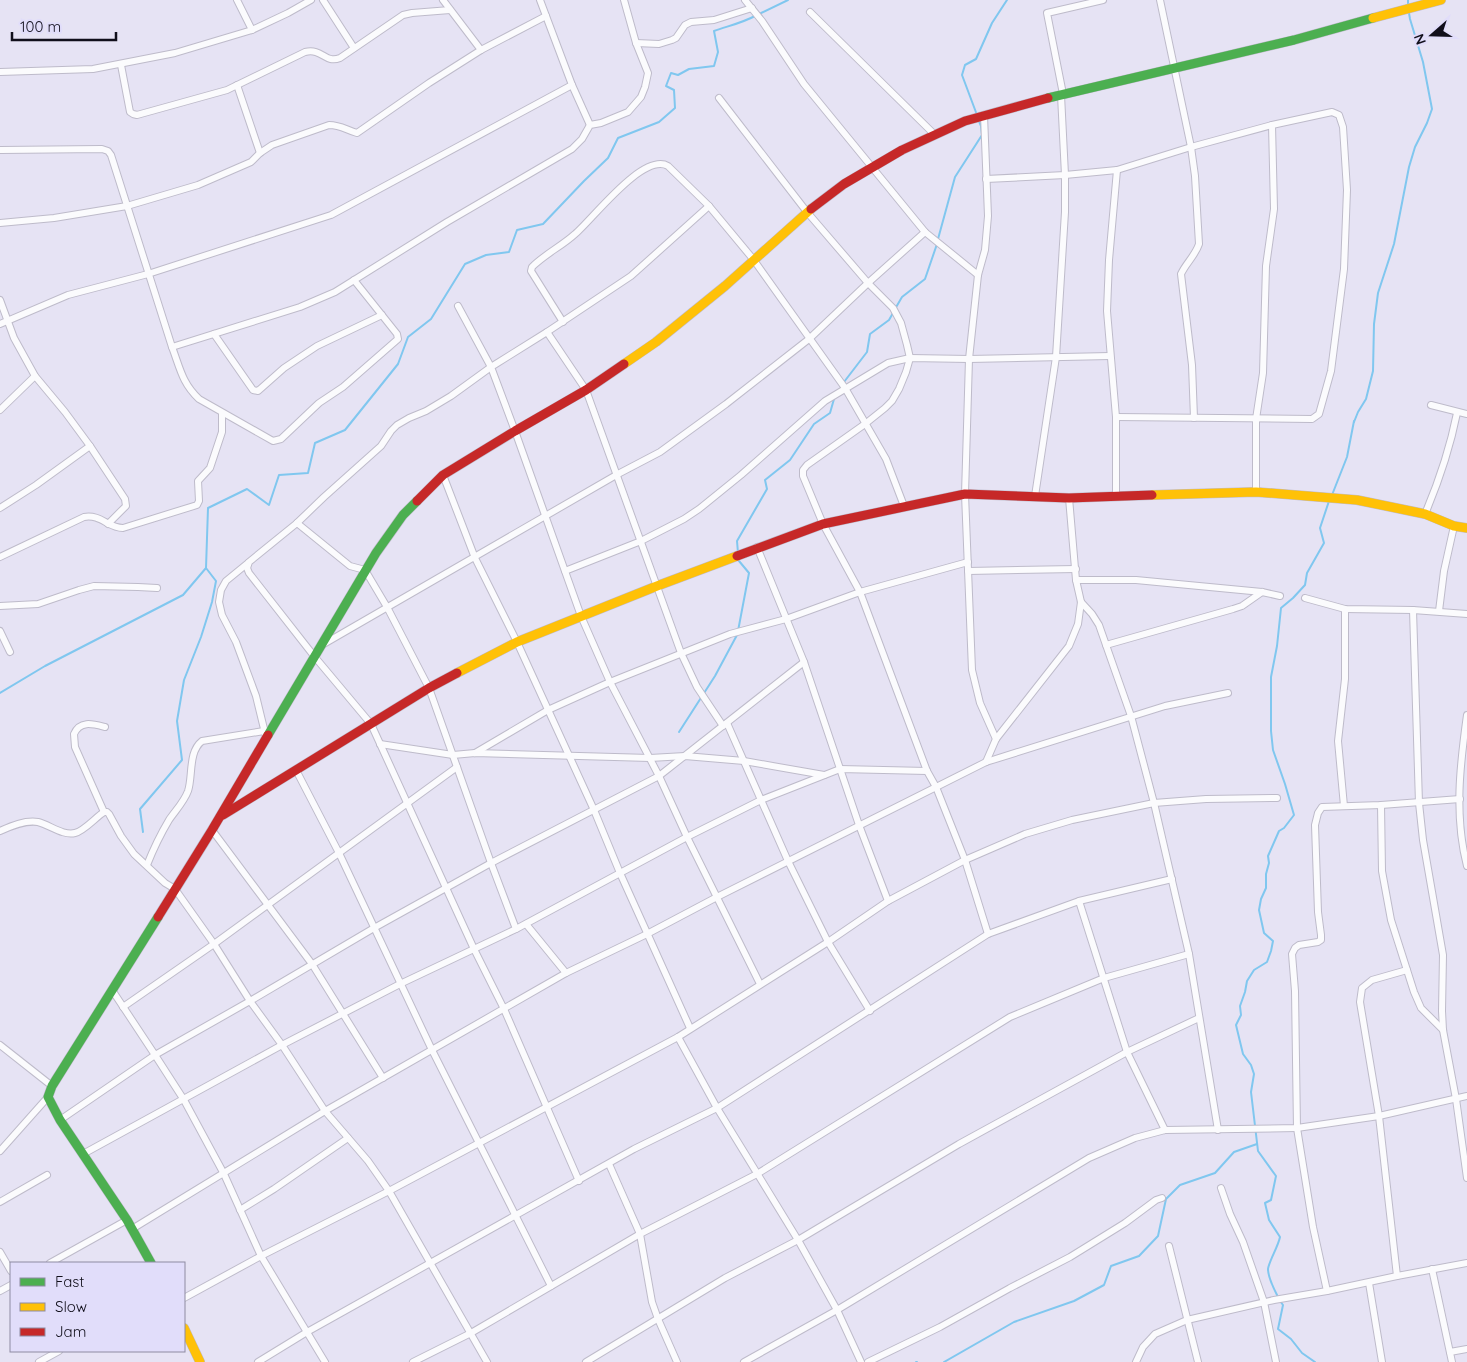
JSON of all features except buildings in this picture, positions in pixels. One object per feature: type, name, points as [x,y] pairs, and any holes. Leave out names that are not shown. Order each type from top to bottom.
[{"type":"street","points":[[237,0],[252,30]]},
{"type":"street","points":[[0,72],[93,70],[175,53],[252,30],[311,0]]},
{"type":"street","points":[[323,0],[354,48]]},
{"type":"street","points":[[443,0],[481,50]]},
{"type":"street","points":[[540,0],[572,85],[590,125]]},
{"type":"street","points":[[172,348],[300,306],[335,292],[447,222],[572,149],[582,139],[590,125],[601,123],[628,112],[640,98],[648,72],[636,44],[624,0]]},
{"type":"street","points":[[745,0],[762,20],[804,84],[925,232],[978,275]]},
{"type":"street","points":[[1035,496],[1056,358],[1065,212],[1062,94],[1047,13],[1103,0]]},
{"type":"street","points":[[1160,0],[1195,176],[1199,244],[1196,254],[1186,264],[1181,274],[1192,365],[1194,418]]},
{"type":"street","points":[[0,1151],[48,1097],[52,1086],[221,817],[265,735],[376,553],[404,515],[443,475],[586,390],[656,342],[725,286],[807,212],[844,184],[902,150],[965,121],[1062,94],[1294,40],[1441,0]]},
{"type":"street","points":[[121,65],[130,112],[138,116],[227,90],[305,52],[313,50],[329,59],[335,60],[403,16],[412,13],[450,10]]},
{"type":"street","points":[[636,44],[659,44],[676,38],[686,25],[691,22],[714,20],[754,10]]},
{"type":"street","points":[[810,12],[935,135]]},
{"type":"street","points":[[0,223],[54,218],[127,206],[198,185],[251,162],[272,145],[329,125],[339,125],[357,133],[429,83],[481,50],[546,16]]},
{"type":"street","points":[[237,85],[260,153]]},
{"type":"street","points":[[0,324],[68,294],[148,274],[331,214],[572,85]]},
{"type":"street","points":[[719,98],[807,212],[868,283],[893,308],[898,316],[908,345],[910,358],[899,389],[892,401],[865,424],[807,465],[803,470],[803,476],[823,524],[860,592],[927,771],[936,787],[965,860],[988,934]]},
{"type":"street","points":[[986,179],[1117,170],[1190,147],[1272,125],[1332,112],[1339,115],[1343,127],[1347,190],[1344,269],[1331,371],[1319,414],[1312,419],[1116,417]]},
{"type":"street","points":[[984,116],[988,216],[984,250],[978,275],[969,359],[966,494],[972,670],[980,703],[996,739]]},
{"type":"street","points":[[1256,492],[1256,419],[1263,373],[1266,266],[1274,210],[1272,125]]},
{"type":"street","points":[[0,150],[102,149],[112,155],[172,348],[189,389],[199,398],[273,441],[281,439],[319,403],[343,388],[398,339],[397,334],[354,280]]},
{"type":"street","points":[[563,322],[531,271],[532,267],[576,234],[627,181],[654,164],[663,163],[708,206],[753,259],[845,388],[889,466],[904,506]]},
{"type":"street","points":[[1116,496],[1116,417],[1106,311],[1117,170]]},
{"type":"street","points":[[265,735],[256,696],[236,642],[222,615],[219,602],[221,590],[226,581],[298,523],[380,446],[397,425],[426,411],[450,396],[491,367],[563,322],[631,276],[708,206]]},
{"type":"street","points":[[320,646],[618,474],[660,452],[726,404],[809,339],[925,232]]},
{"type":"street","points":[[0,300],[14,338],[35,376],[90,446],[127,503],[108,524]]},
{"type":"street","points":[[458,306],[491,367],[581,616],[610,682],[659,776],[760,984]]},
{"type":"street","points":[[214,334],[253,390],[258,391],[284,368],[317,346],[382,315]]},
{"type":"street","points":[[547,332],[586,390],[682,654],[697,687],[725,724],[744,761],[788,861],[828,942],[870,1011]]},
{"type":"street","points":[[565,571],[641,542],[671,527],[699,509],[741,475],[825,401],[888,363],[910,358],[969,359],[1110,356]]},
{"type":"street","points":[[0,410],[35,376]]},
{"type":"street","points":[[1430,405],[1467,414]]},
{"type":"street","points":[[0,558],[84,517],[91,516],[116,528],[124,528],[197,505],[199,501],[198,481],[210,468],[222,432],[222,412]]},
{"type":"street","points":[[1425,514],[1440,477],[1458,413]]},
{"type":"street","points":[[0,508],[90,446]]},
{"type":"street","points":[[443,475],[475,558],[517,642],[594,810],[620,873],[690,1028]]},
{"type":"street","points":[[221,817],[429,688],[517,642],[657,586],[823,524],[966,494],[1069,498],[1256,492],[1357,500],[1425,514],[1454,526],[1467,528]]},
{"type":"street","points":[[986,762],[996,739],[1069,646],[1078,624],[1080,602],[1076,580],[1069,498]]},
{"type":"street","points":[[298,523],[350,566],[366,570],[387,607],[429,688],[516,929]]},
{"type":"street","points":[[1439,611],[1444,571],[1454,526]]},
{"type":"street","points":[[757,548],[804,662],[859,825],[888,901]]},
{"type":"street","points":[[249,562],[247,568],[249,573],[314,656],[371,724],[474,949],[504,1009],[579,1180]]},
{"type":"street","points":[[475,753],[548,710],[610,682],[730,634],[786,619],[860,592],[968,562]]},
{"type":"street","points":[[968,571],[1076,569]]},
{"type":"street","points":[[1076,580],[1136,580],[1262,592],[1280,596]]},
{"type":"street","points":[[0,606],[38,604],[94,586],[157,588]]},
{"type":"street","points":[[1106,645],[1242,606],[1262,592]]},
{"type":"street","points":[[1304,598],[1346,609],[1439,611],[1467,614]]},
{"type":"street","points":[[1080,602],[1092,614],[1099,625],[1131,716],[1154,804],[1189,954],[1218,1130]]},
{"type":"street","points":[[1344,806],[1338,741],[1345,679],[1346,609]]},
{"type":"street","points":[[1413,610],[1419,803],[1423,840],[1443,954],[1443,1030],[1456,1098],[1467,1178]]},
{"type":"street","points":[[0,631],[10,652]]},
{"type":"street","points":[[60,1120],[155,1055],[374,928],[491,863],[659,776],[804,662]]},
{"type":"street","points":[[132,1229],[325,1111],[566,973],[647,934],[986,762],[1165,706],[1228,693]]},
{"type":"street","points":[[1467,715],[1460,770],[1462,847],[1467,866]]},
{"type":"street","points":[[105,727],[88,724],[79,726],[74,734],[75,747],[104,812],[109,814],[134,854],[165,883],[175,889],[214,944],[250,1001],[282,1045],[325,1111],[368,1161],[390,1191],[487,1362]]},
{"type":"street","points":[[147,865],[169,819],[186,796],[189,788],[194,752],[198,745],[202,741],[265,735]]},
{"type":"street","points":[[380,744],[453,755],[475,753],[650,758],[685,756],[744,761],[825,775]]},
{"type":"street","points":[[123,1007],[214,944],[457,767]]},
{"type":"street","points":[[83,1154],[282,1045],[400,984],[526,924],[687,837],[761,800],[840,769],[927,771]]},
{"type":"street","points":[[296,770],[339,853],[432,1050],[551,1286]]},
{"type":"street","points":[[185,1297],[261,1256],[479,1144],[678,1037],[828,942],[888,901],[965,860],[1025,834],[1072,820],[1154,804],[1206,799],[1278,798]]},
{"type":"street","points":[[1327,1291],[1313,1227],[1298,1128],[1295,991],[1292,954],[1299,945],[1321,940],[1318,912],[1315,824],[1322,807],[1419,803],[1460,799]]},
{"type":"street","points":[[1381,805],[1382,871],[1391,920],[1421,1008],[1443,1030]]},
{"type":"street","points":[[0,831],[15,825],[37,822],[67,833],[75,833],[104,812]]},
{"type":"street","points":[[212,830],[312,964],[383,1078]]},
{"type":"street","points":[[258,1362],[307,1332],[634,1149],[717,1108],[988,934],[1079,901],[1172,879]]},
{"type":"street","points":[[1079,901],[1127,1052],[1165,1130]]},
{"type":"street","points":[[526,924],[566,973]]},
{"type":"street","points":[[413,1362],[471,1333],[640,1234],[756,1174],[1010,1018],[1104,978],[1189,954]]},
{"type":"street","points":[[1397,1276],[1378,1116],[1360,1002],[1362,988],[1372,980],[1407,970]]},
{"type":"street","points":[[112,990],[184,1100],[224,1174],[261,1256],[324,1362]]},
{"type":"street","points":[[586,1362],[725,1278],[798,1240],[959,1144],[1127,1052],[1199,1018]]},
{"type":"street","points":[[678,1037],[756,1174],[798,1240],[837,1310],[861,1362]]},
{"type":"street","points":[[0,1045],[52,1086]]},
{"type":"street","points":[[744,1362],[837,1310],[1089,1158],[1135,1138],[1165,1130],[1298,1128],[1378,1116],[1467,1096]]},
{"type":"street","points":[[48,1097],[60,1120],[127,1220],[150,1262]]},
{"type":"street","points":[[240,1210],[274,1190],[348,1138]]},
{"type":"street","points":[[609,1164],[640,1234],[652,1302],[678,1362]]},
{"type":"street","points":[[0,1202],[47,1174]]},
{"type":"street","points":[[1221,1188],[1243,1242],[1264,1302],[1276,1362]]},
{"type":"street","points":[[868,1362],[940,1327],[1070,1257],[1125,1223],[1156,1200],[1162,1198]]},
{"type":"street","points":[[52,1262],[127,1220]]},
{"type":"street","points":[[1169,1246],[1198,1362]]},
{"type":"street","points":[[0,1252],[10,1269]]},
{"type":"street","points":[[1136,1362],[1143,1347],[1156,1334],[1187,1320],[1283,1298],[1467,1263]]},
{"type":"street","points":[[1432,1269],[1452,1362]]},
{"type":"street","points":[[1368,1282],[1382,1362]]},
{"type":"street","points":[[185,1330],[200,1362]]},
{"type":"street","points":[[1450,1352],[1467,1349]]},
{"type":"street","points":[[39,1362],[56,1352],[58,1362]]},
{"type":"waterway","points":[[759,14],[788,0]]},
{"type":"waterway","points":[[977,115],[962,75],[965,65],[976,59],[992,23],[1007,0]]},
{"type":"waterway","points":[[1408,0],[1408,5]]},
{"type":"waterway","points":[[1354,422],[1366,399],[1373,371],[1374,324],[1378,293],[1394,244],[1409,167],[1415,147],[1432,109],[1423,62],[1409,13]]},
{"type":"waterway","points":[[0,693],[45,666],[183,595],[206,568],[208,508],[247,489],[269,505],[279,475],[308,473],[315,443],[345,430],[398,364],[408,337],[431,319],[465,264],[486,255],[509,252],[517,230],[543,224],[608,158],[618,138],[659,122],[675,108],[674,90],[666,86],[671,73],[678,75],[689,69],[714,66],[718,52],[714,31],[755,16]]},
{"type":"waterway","points":[[938,239],[955,177],[982,135],[978,119]]},
{"type":"waterway","points":[[895,309],[902,297],[925,279],[937,244]]},
{"type":"waterway","points":[[844,382],[867,352],[870,334],[889,320],[893,313]]},
{"type":"waterway","points":[[738,553],[737,541],[767,489],[765,480],[790,460],[814,424],[830,413],[834,399]]},
{"type":"waterway","points":[[1332,495],[1347,457],[1354,421]]},
{"type":"waterway","points":[[1278,1297],[1270,1280],[1268,1269],[1280,1237],[1269,1220],[1265,1203],[1271,1200],[1276,1176],[1258,1151],[1251,1092],[1254,1074],[1251,1065],[1243,1054],[1236,1025],[1241,1015],[1240,1006],[1247,981],[1254,970],[1267,962],[1273,941],[1264,933],[1259,910],[1266,888],[1268,856],[1279,831],[1284,828],[1294,815],[1273,750],[1271,731],[1271,677],[1281,608],[1305,585],[1307,573],[1324,543],[1320,528],[1329,501]]},
{"type":"waterway","points":[[738,558],[749,573],[738,631]]},
{"type":"waterway","points":[[143,832],[140,809],[182,760],[177,721],[184,680],[201,637],[212,602],[216,581],[206,568]]},
{"type":"waterway","points":[[679,732],[715,676],[737,635]]},
{"type":"waterway","points":[[944,1362],[1014,1322],[1074,1301],[1104,1285],[1111,1266],[1139,1256],[1158,1236],[1166,1199],[1180,1185],[1215,1173],[1234,1152],[1257,1144]]},
{"type":"waterway","points":[[1280,1301],[1283,1305],[1278,1329],[1291,1339],[1302,1353],[1315,1362]]},
{"type":"traffic: fast","points":[[1048,98],[1294,40],[1373,18]]},
{"type":"traffic: fast","points":[[268,735],[376,553],[403,515],[417,501]]},
{"type":"traffic: fast","points":[[150,1262],[127,1220],[60,1120],[48,1097],[52,1086],[158,917]]},
{"type":"traffic: slow","points":[[1373,18],[1441,0]]},
{"type":"traffic: slow","points":[[624,364],[656,342],[725,286],[811,209]]},
{"type":"traffic: slow","points":[[1152,495],[1256,492],[1357,500],[1425,514],[1454,526],[1467,528]]},
{"type":"traffic: slow","points":[[457,673],[517,642],[737,556]]},
{"type":"traffic: slow","points":[[185,1330],[200,1362]]},
{"type":"traffic: jam","points":[[811,209],[844,184],[902,150],[965,121],[1048,98]]},
{"type":"traffic: jam","points":[[417,501],[443,475],[586,390],[624,364]]},
{"type":"traffic: jam","points":[[737,556],[823,524],[965,494],[1069,498],[1152,495]]},
{"type":"traffic: jam","points":[[223,815],[429,688],[457,673]]},
{"type":"traffic: jam","points":[[158,917],[268,735]]}]
